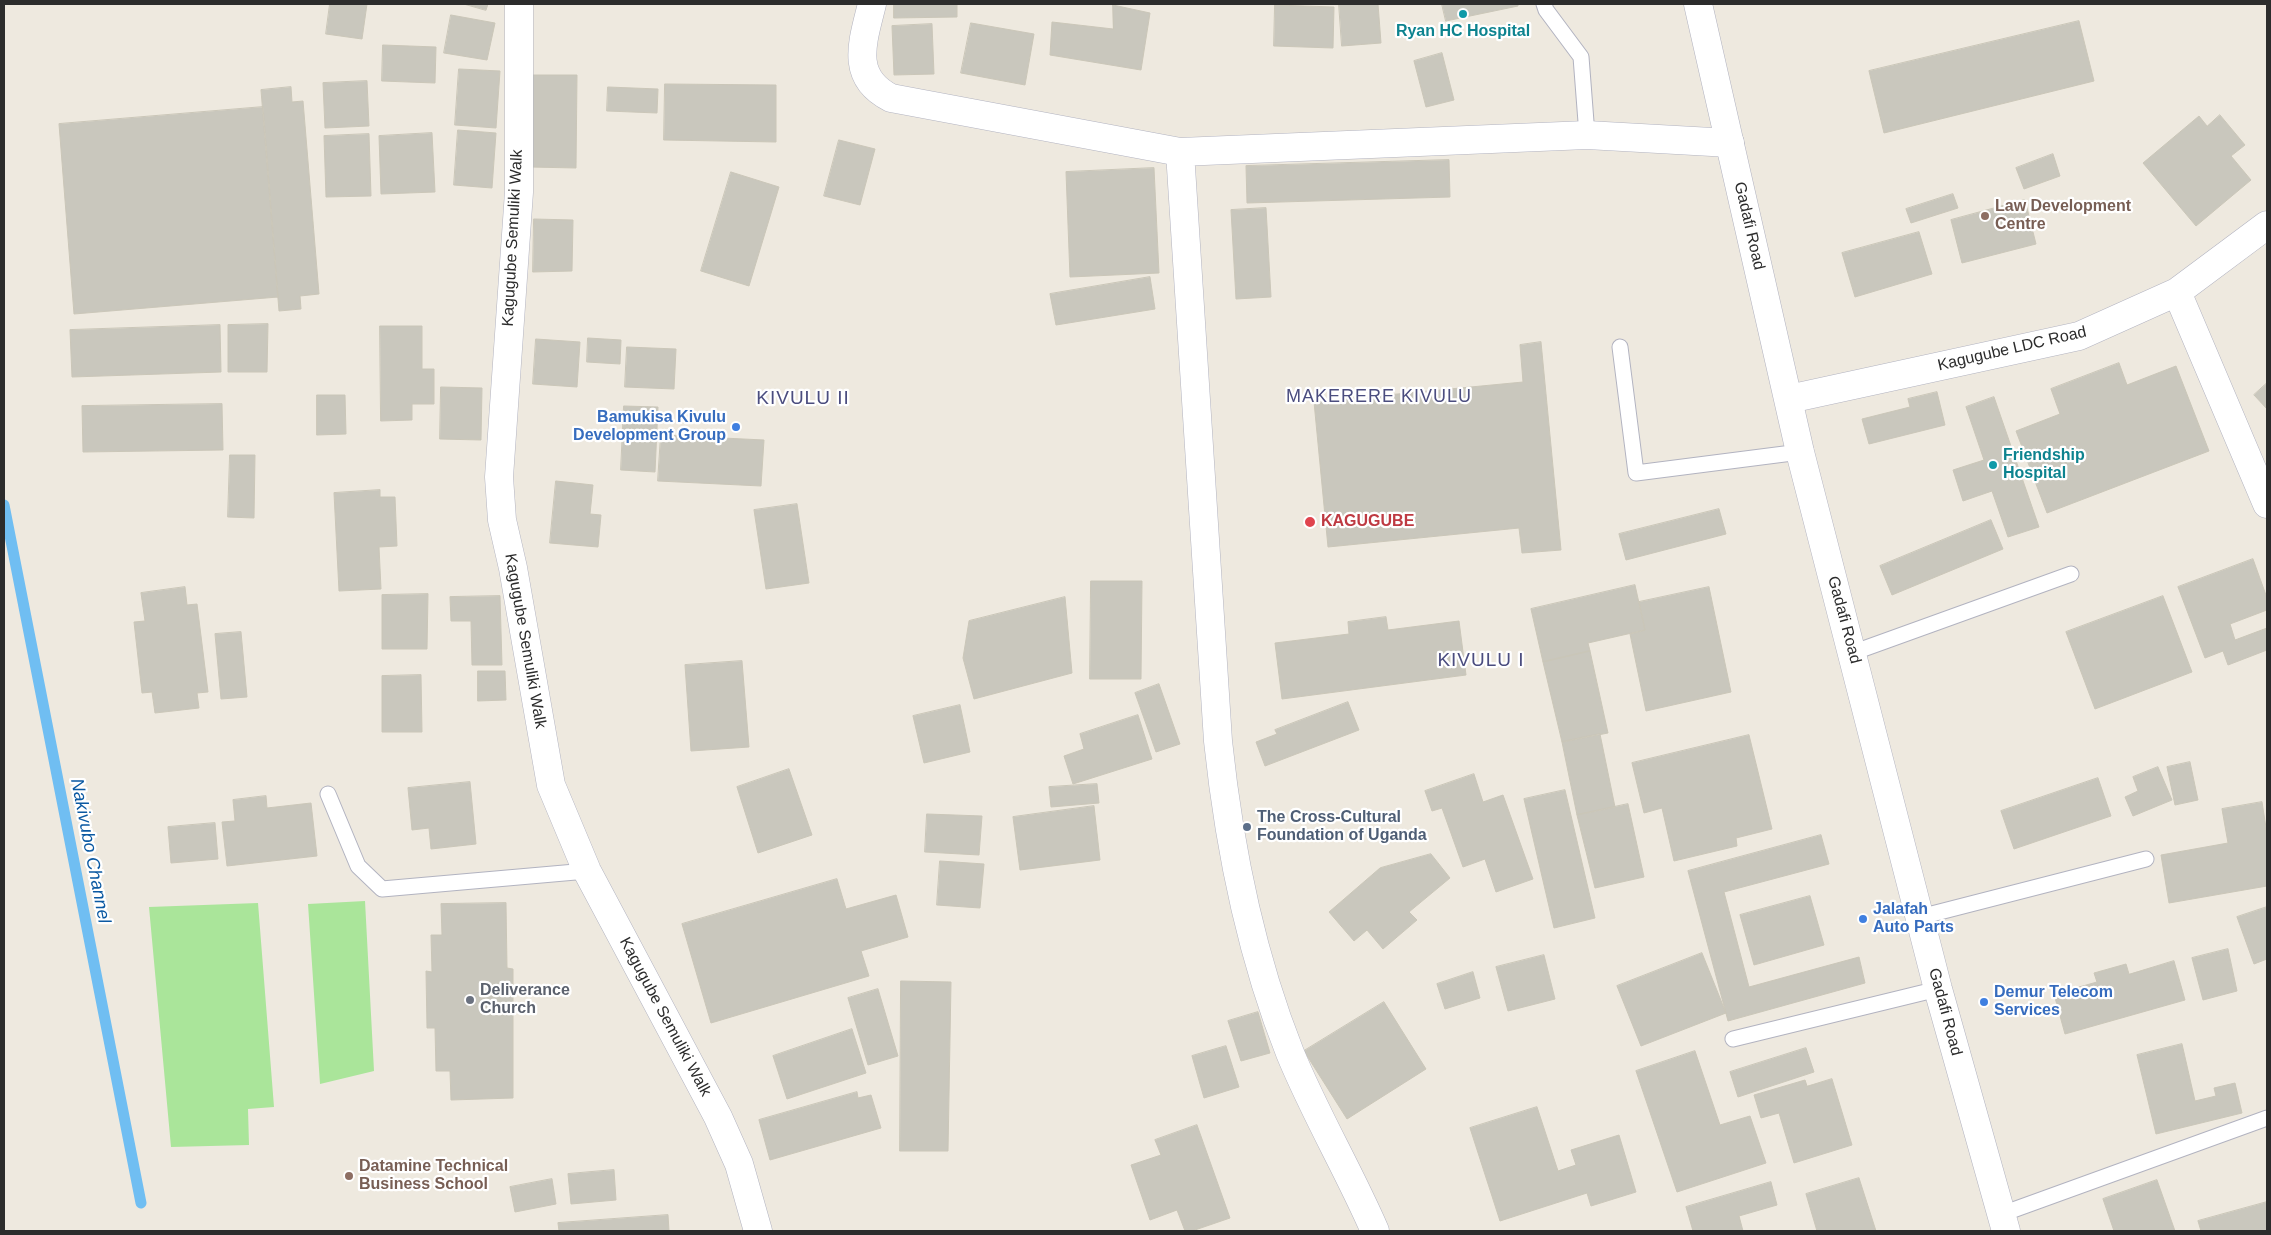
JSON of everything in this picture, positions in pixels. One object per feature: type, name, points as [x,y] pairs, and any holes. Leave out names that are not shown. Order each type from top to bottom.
[{"type":"street","name":"Kagugube Semuliki Walk","points":[[519,4],[519,192],[499,477],[502,520],[513,568],[551,785],[587,871],[718,1117],[739,1164],[758,1231]]},
{"type":"street","points":[[872,4],[862,43],[862,60],[869,81],[878,91],[891,98],[1180,152],[1588,134],[1730,143]]},
{"type":"street","name":"Gadafi Road","points":[[1698,4],[1800,452],[1938,989],[2004,1223]]},
{"type":"street","points":[[1180,152],[1218,741],[1226,814],[1268,993],[1291,1055],[1375,1231]]},
{"type":"street","name":"Kagugube LDC Road","points":[[1789,399],[2079,336],[2177,292],[2267,225]]},
{"type":"street","points":[[2177,292],[2267,504]]},
{"type":"lane","points":[[1544,4],[1546,10],[1580,57],[1588,134]]},
{"type":"lane","points":[[1620,347],[1636,474],[1800,452]]},
{"type":"lane","points":[[1852,654],[2071,574]]},
{"type":"lane","points":[[328,794],[358,866],[382,889],[587,871]]},
{"type":"lane","points":[[1920,916],[2146,859]]},
{"type":"lane","points":[[1733,1039],[1938,989]]},
{"type":"lane","points":[[2004,1223],[2267,1118]]},
{"type":"green space","points":[[365,901],[374,1071],[320,1084],[308,904]]},
{"type":"green space","points":[[258,903],[274,1107],[248,1109],[249,1145],[171,1147],[149,907]]},
{"type":"building","points":[[330,4],[367,4],[362,39],[326,34]]},
{"type":"building","points":[[464,4],[488,4],[486,10]]},
{"type":"building","points":[[894,4],[957,4],[957,17],[894,18]]},
{"type":"building","points":[[1339,4],[1378,4],[1381,43],[1342,46]]},
{"type":"building","name":"Ryan HC Hospital","points":[[1442,4],[1518,4],[1518,6],[1446,21]]},
{"type":"building","points":[[1113,5],[1150,13],[1141,70],[1050,55],[1052,22],[1113,29]]},
{"type":"building","points":[[1275,5],[1334,7],[1333,48],[1274,46]]},
{"type":"building","points":[[451,15],[495,23],[487,60],[444,53]]},
{"type":"building","points":[[2079,21],[2094,81],[1884,133],[1869,71]]},
{"type":"building","points":[[971,23],[1034,34],[1025,85],[961,73]]},
{"type":"building","points":[[932,24],[934,74],[894,75],[892,26]]},
{"type":"building","points":[[383,45],[436,47],[435,83],[382,81]]},
{"type":"building","points":[[1442,53],[1454,100],[1426,107],[1414,61]]},
{"type":"building","points":[[459,69],[500,71],[496,128],[455,125]]},
{"type":"building","points":[[531,75],[577,75],[576,168],[530,167]]},
{"type":"building","points":[[367,81],[369,126],[325,128],[323,83]]},
{"type":"building","points":[[665,84],[776,85],[776,142],[664,140]]},
{"type":"building","points":[[291,87],[292,102],[303,101],[319,294],[300,296],[301,309],[279,311],[261,90]]},
{"type":"building","points":[[608,87],[658,89],[657,113],[607,111]]},
{"type":"building","points":[[263,107],[278,297],[74,314],[59,124]]},
{"type":"building","points":[[2220,115],[2245,145],[2231,156],[2251,180],[2196,226],[2143,163],[2199,116],[2207,126]]},
{"type":"building","points":[[458,130],[496,133],[492,188],[454,185]]},
{"type":"building","points":[[432,133],[435,192],[381,194],[379,136]]},
{"type":"building","points":[[369,134],[371,196],[326,197],[324,136]]},
{"type":"building","points":[[839,140],[875,149],[860,205],[824,196]]},
{"type":"building","points":[[2053,154],[2060,176],[2024,189],[2016,168]]},
{"type":"building","points":[[1449,160],[1450,197],[1247,203],[1246,166]]},
{"type":"building","points":[[1154,168],[1159,273],[1070,277],[1066,172]]},
{"type":"building","points":[[731,172],[779,187],[749,286],[701,271]]},
{"type":"building","points":[[1953,194],[1958,208],[1911,223],[1906,209]]},
{"type":"building","points":[[2025,200],[2036,244],[1962,263],[1951,220]]},
{"type":"building","points":[[1266,208],[1271,297],[1236,299],[1231,210]]},
{"type":"building","points":[[534,219],[573,220],[572,271],[533,272]]},
{"type":"building","points":[[1919,232],[1932,274],[1855,297],[1842,253]]},
{"type":"building","points":[[1150,277],[1155,309],[1056,325],[1050,294]]},
{"type":"building","points":[[268,324],[267,372],[228,372],[228,325]]},
{"type":"building","points":[[220,325],[221,372],[72,377],[70,330]]},
{"type":"building","points":[[380,326],[422,326],[422,369],[434,369],[434,404],[412,404],[412,420],[381,421]]},
{"type":"building","points":[[588,338],[621,340],[620,364],[587,362]]},
{"type":"building","points":[[536,339],[580,342],[577,387],[533,384]]},
{"type":"building","points":[[1541,342],[1561,550],[1522,553],[1519,528],[1328,547],[1314,402],[1523,382],[1520,345]]},
{"type":"building","points":[[627,347],[676,349],[674,389],[625,387]]},
{"type":"building","points":[[2119,363],[2127,385],[2176,366],[2209,451],[2047,513],[2016,431],[2060,414],[2051,389]]},
{"type":"building","points":[[2267,383],[2267,409],[2254,395]]},
{"type":"building","points":[[441,387],[482,388],[481,440],[440,439]]},
{"type":"building","points":[[1937,392],[1945,425],[1869,444],[1862,419],[1910,407],[1908,399]]},
{"type":"building","points":[[317,395],[345,395],[346,434],[317,435]]},
{"type":"building","name":"Friendship Hospital","points":[[1994,397],[2039,527],[2008,537],[1992,491],[1963,501],[1953,470],[1984,460],[1966,407]]},
{"type":"building","points":[[222,404],[223,450],[83,452],[82,406]]},
{"type":"building","points":[[624,406],[658,407],[655,472],[621,470]]},
{"type":"building","points":[[661,435],[764,440],[761,486],[658,481]]},
{"type":"building","points":[[230,455],[255,455],[254,518],[228,517]]},
{"type":"building","points":[[556,481],[593,485],[590,514],[601,515],[598,547],[550,543]]},
{"type":"building","points":[[380,490],[380,497],[395,497],[397,546],[379,547],[381,589],[339,591],[334,493]]},
{"type":"building","points":[[797,504],[809,583],[766,589],[754,510]]},
{"type":"building","points":[[1719,509],[1726,534],[1626,560],[1619,534]]},
{"type":"building","points":[[1991,520],[2003,549],[1892,595],[1880,566]]},
{"type":"building","points":[[2253,559],[2267,598],[2267,610],[2230,624],[2235,640],[2267,628],[2267,650],[2228,665],[2223,651],[2205,658],[2178,587]]},
{"type":"building","points":[[1091,581],[1142,581],[1141,679],[1090,679]]},
{"type":"building","points":[[1635,585],[1645,630],[1588,643],[1590,651],[1543,662],[1531,609]]},
{"type":"building","points":[[185,587],[187,605],[197,604],[208,692],[197,693],[199,708],[155,713],[152,692],[142,693],[134,622],[145,621],[141,593]]},
{"type":"building","points":[[1709,587],[1731,692],[1646,711],[1630,634],[1645,630],[1639,602]]},
{"type":"building","points":[[428,594],[427,649],[382,649],[382,595]]},
{"type":"building","points":[[500,596],[502,665],[472,665],[471,621],[451,621],[450,597]]},
{"type":"building","points":[[2163,596],[2192,672],[2095,709],[2066,632]]},
{"type":"building","points":[[1065,597],[1072,673],[974,699],[963,658],[969,621]]},
{"type":"building","points":[[1386,617],[1388,630],[1459,621],[1466,675],[1282,699],[1275,643],[1349,634],[1348,622]]},
{"type":"building","points":[[241,632],[247,697],[221,699],[215,634]]},
{"type":"building","points":[[1590,651],[1608,733],[1562,742],[1543,662]]},
{"type":"building","points":[[742,661],[749,747],[691,751],[685,665]]},
{"type":"building","points":[[478,671],[505,671],[506,700],[478,701]]},
{"type":"building","points":[[421,675],[422,732],[382,732],[382,676]]},
{"type":"building","points":[[1159,684],[1180,744],[1156,752],[1135,693]]},
{"type":"building","points":[[1348,702],[1359,730],[1265,766],[1256,742],[1277,734],[1275,730]]},
{"type":"building","points":[[960,705],[970,752],[924,763],[913,716]]},
{"type":"building","points":[[1138,715],[1152,759],[1073,784],[1064,756],[1084,749],[1080,734]]},
{"type":"building","points":[[1600,734],[1615,807],[1577,815],[1562,742]]},
{"type":"building","points":[[1749,735],[1772,829],[1736,838],[1737,846],[1674,861],[1662,808],[1644,813],[1632,763]]},
{"type":"building","points":[[2190,762],[2198,800],[2175,805],[2167,767]]},
{"type":"building","points":[[2158,767],[2172,800],[2133,816],[2125,797],[2138,791],[2133,777]]},
{"type":"building","points":[[789,769],[812,835],[758,853],[737,787]]},
{"type":"building","points":[[1474,774],[1483,802],[1503,795],[1533,879],[1496,892],[1485,859],[1463,867],[1442,808],[1432,811],[1425,791]]},
{"type":"building","points":[[2098,778],[2111,816],[2014,849],[2001,811]]},
{"type":"building","points":[[470,782],[476,844],[431,849],[429,828],[412,830],[408,788]]},
{"type":"building","points":[[1097,784],[1099,803],[1051,807],[1049,787]]},
{"type":"building","points":[[1565,790],[1595,918],[1554,928],[1524,799]]},
{"type":"building","points":[[266,796],[267,808],[311,803],[317,856],[227,866],[222,822],[235,821],[233,800]]},
{"type":"building","points":[[2262,802],[2267,834],[2267,886],[2169,903],[2161,855],[2228,843],[2222,809]]},
{"type":"building","points":[[1628,804],[1644,877],[1595,888],[1577,815]]},
{"type":"building","points":[[1094,806],[1100,860],[1020,870],[1013,817]]},
{"type":"building","points":[[927,814],[982,816],[979,855],[925,852]]},
{"type":"building","points":[[215,823],[218,859],[171,863],[168,827]]},
{"type":"building","points":[[1821,835],[1829,864],[1724,892],[1749,987],[1859,957],[1865,983],[1728,1021],[1688,871]]},
{"type":"building","points":[[1431,854],[1450,878],[1409,912],[1417,920],[1383,949],[1367,930],[1354,941],[1329,912],[1380,868]]},
{"type":"building","points":[[940,861],[984,864],[980,908],[937,905]]},
{"type":"building","points":[[837,879],[846,909],[896,895],[908,937],[861,951],[869,976],[711,1023],[682,924]]},
{"type":"building","points":[[1810,896],[1824,945],[1754,965],[1740,915]]},
{"type":"building","name":"Deliverance Church","points":[[506,903],[507,968],[513,969],[513,1098],[451,1100],[450,1071],[436,1071],[435,1028],[427,1028],[426,971],[432,972],[431,935],[442,935],[441,904]]},
{"type":"building","points":[[2267,907],[2267,959],[2254,964],[2237,917]]},
{"type":"building","points":[[2228,949],[2237,991],[2203,1000],[2192,958]]},
{"type":"building","points":[[1702,953],[1726,1013],[1641,1046],[1617,986]]},
{"type":"building","points":[[1544,955],[1555,999],[1508,1011],[1496,967]]},
{"type":"building","points":[[2174,961],[2185,1000],[2065,1034],[2054,994],[2097,982],[2094,973],[2126,964],[2129,974]]},
{"type":"building","points":[[1473,972],[1480,998],[1445,1009],[1437,984]]},
{"type":"building","points":[[901,981],[951,982],[948,1151],[900,1151]]},
{"type":"building","points":[[878,989],[898,1056],[868,1065],[848,998]]},
{"type":"building","points":[[1384,1002],[1426,1069],[1347,1119],[1304,1051]]},
{"type":"building","points":[[1258,1012],[1270,1053],[1241,1061],[1228,1021]]},
{"type":"building","points":[[852,1029],[866,1073],[787,1099],[773,1056]]},
{"type":"building","points":[[2182,1044],[2195,1101],[2216,1096],[2214,1088],[2235,1083],[2242,1113],[2156,1134],[2137,1055]]},
{"type":"building","points":[[1226,1046],[1239,1087],[1204,1098],[1192,1056]]},
{"type":"building","points":[[1806,1048],[1814,1072],[1738,1097],[1730,1072]]},
{"type":"building","points":[[1695,1051],[1720,1125],[1750,1116],[1766,1163],[1677,1192],[1636,1071]]},
{"type":"building","points":[[1832,1079],[1852,1145],[1794,1163],[1779,1113],[1761,1118],[1754,1095],[1805,1080],[1807,1086]]},
{"type":"building","points":[[857,1092],[858,1098],[871,1095],[881,1128],[770,1160],[759,1120]]},
{"type":"building","points":[[1537,1107],[1558,1171],[1576,1165],[1571,1150],[1619,1135],[1636,1192],[1591,1206],[1587,1193],[1500,1221],[1470,1128]]},
{"type":"building","points":[[1197,1125],[1230,1218],[1192,1231],[1185,1231],[1177,1210],[1150,1220],[1131,1165],[1161,1155],[1155,1140]]},
{"type":"building","points":[[614,1170],[616,1200],[571,1204],[568,1174]]},
{"type":"building","points":[[1859,1178],[1876,1231],[1817,1231],[1806,1194]]},
{"type":"building","points":[[552,1179],[556,1204],[515,1212],[510,1187]]},
{"type":"building","points":[[2157,1180],[2175,1231],[2114,1231],[2103,1199]]},
{"type":"building","points":[[1771,1182],[1777,1205],[1739,1216],[1743,1231],[1693,1231],[1686,1207]]},
{"type":"building","points":[[2267,1202],[2267,1231],[2201,1231],[2198,1221]]},
{"type":"building","points":[[668,1215],[669,1231],[559,1231],[558,1223]]},
{"type":"waterway","name":"Nakivubo Channel","points":[[4,505],[141,1203]]},
{"type":"place","name":"Ryan HC Hospital","points":[[1463,14]]},
{"type":"place","name":"Law Development Centre","points":[[1985,216]]},
{"type":"place","name":"Bamukisa Kivulu Development Group","points":[[736,427]]},
{"type":"place","name":"Friendship Hospital","points":[[1993,465]]},
{"type":"place","name":"KAGUGUBE","points":[[1310,522]]},
{"type":"place","name":"The Cross-Cultural Foundation of Uganda","points":[[1247,827]]},
{"type":"place","name":"Jalafah Auto Parts","points":[[1863,919]]},
{"type":"place","name":"Deliverance Church","points":[[470,1000]]},
{"type":"place","name":"Demur Telecom Services","points":[[1984,1002]]},
{"type":"place","name":"Datamine Technical Business School","points":[[349,1176]]},
{"type":"district","name":"MAKERERE KIVULU","points":[[1379,397]]},
{"type":"district","name":"KIVULU II","points":[[803,399]]},
{"type":"district","name":"KIVULU I","points":[[1481,661]]}]
